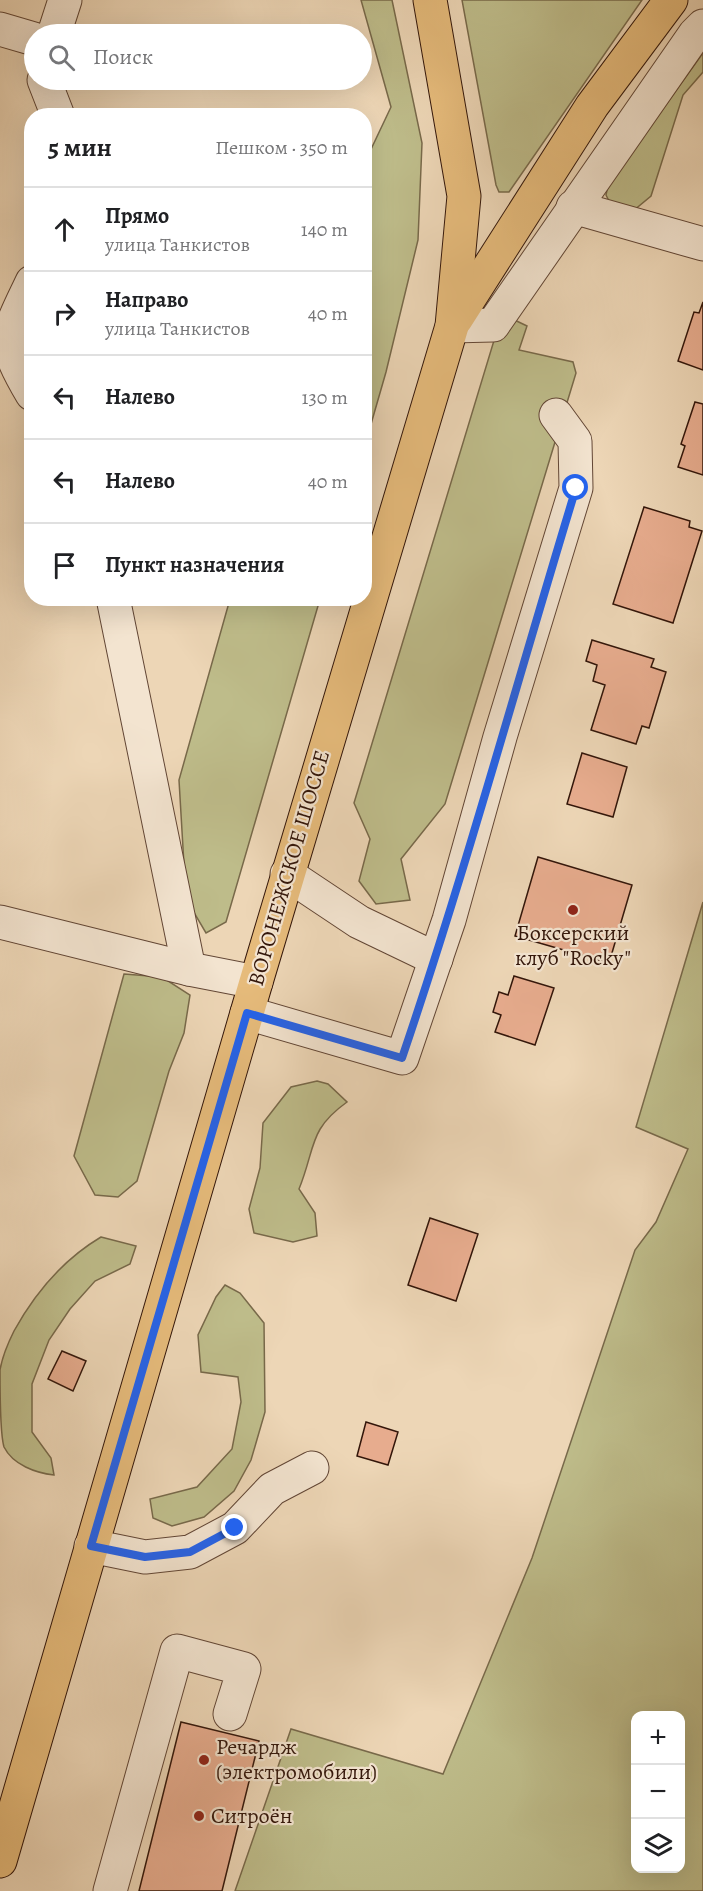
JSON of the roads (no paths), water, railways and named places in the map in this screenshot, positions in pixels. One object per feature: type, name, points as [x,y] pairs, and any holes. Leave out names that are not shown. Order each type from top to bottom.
[{"type":"main road","points":[[430,0],[464,196],[452,326]]},
{"type":"main road","points":[[452,326],[592,106],[671,0]]},
{"type":"main road","name":"ВОРОНЕЖСКОЕ ШОССЕ","points":[[372,592],[452,326]]},
{"type":"main road","name":"ВОРОНЕЖСКОЕ ШОССЕ","points":[[0,1861],[287,874],[368,606]]},
{"type":"street","points":[[57,24],[65,0]]},
{"type":"street","points":[[452,326],[493,325],[694,34],[703,26]]},
{"type":"street","points":[[0,29],[24,36]]},
{"type":"street","points":[[48,90],[55,108]]},
{"type":"street","points":[[573,207],[703,244]]},
{"type":"street","points":[[24,299],[8,332],[11,362],[24,382]]},
{"type":"street","points":[[0,922],[189,969],[251,998],[402,1058],[436,958],[576,488],[575,441],[556,415]]},
{"type":"street","points":[[115,606],[189,969]]},
{"type":"street","points":[[287,874],[359,922],[436,958]]},
{"type":"street","points":[[91,1546],[145,1557],[190,1552],[235,1528],[272,1489],[312,1468]]},
{"type":"street","points":[[110,1891],[177,1651],[244,1669],[230,1713]]},
{"type":"place","name":"Боксерский клуб \"Rocky\"","points":[[573,910]]},
{"type":"place","name":"Речардж (электромобили)","points":[[204,1760]]},
{"type":"place","name":"Ситроён","points":[[199,1816]]}]
